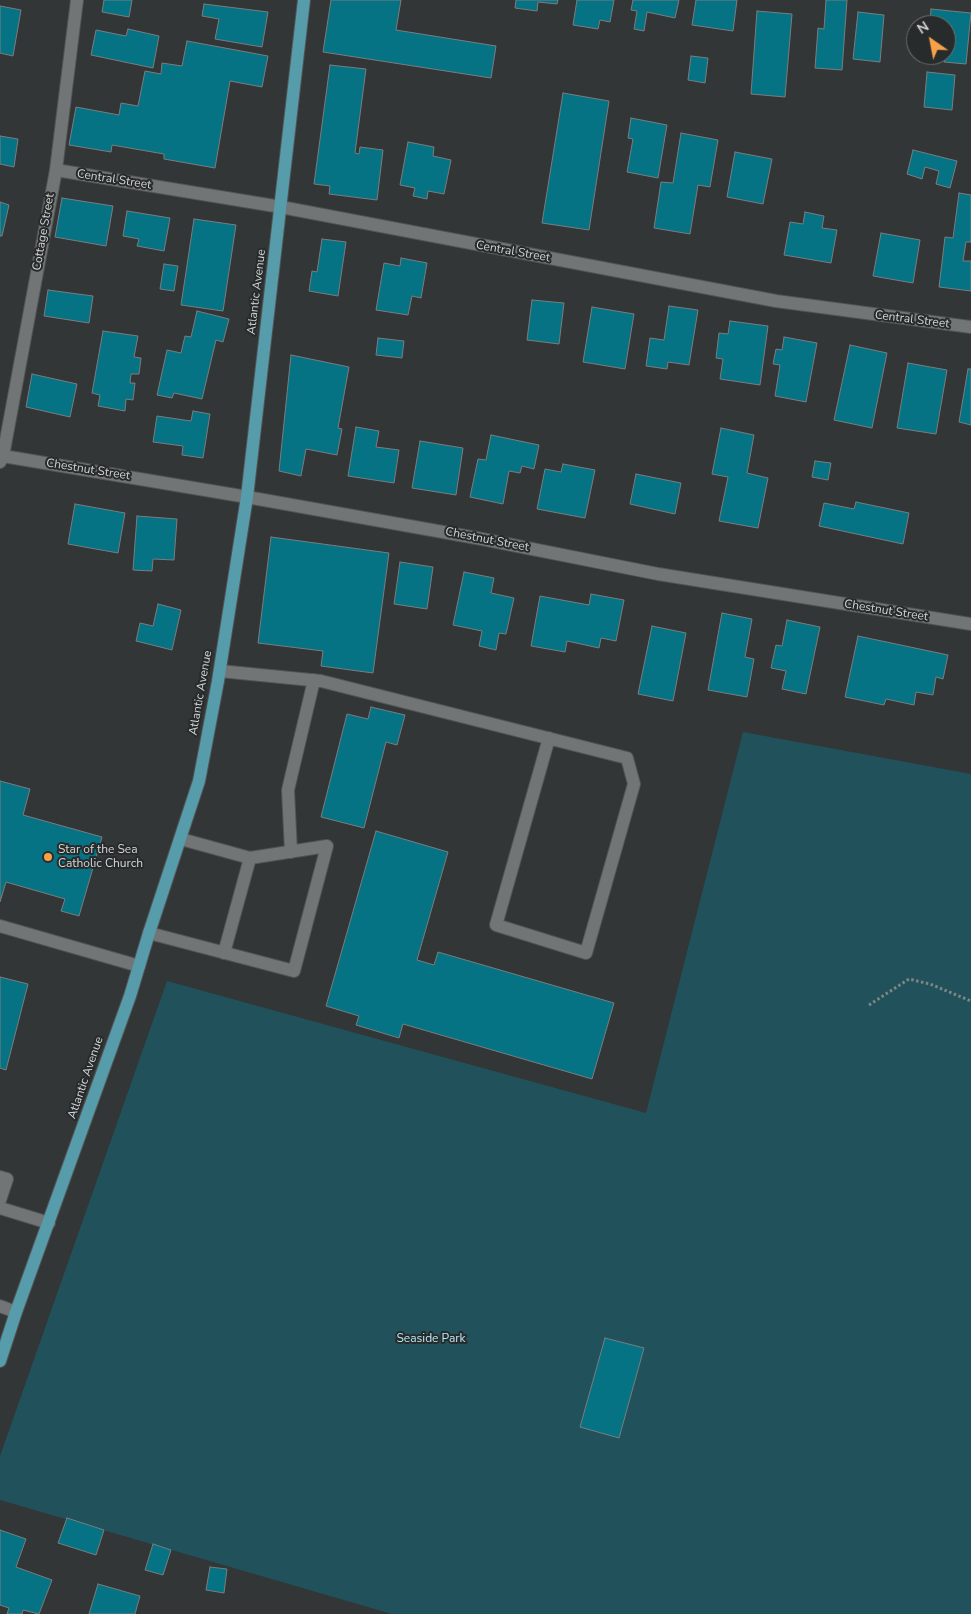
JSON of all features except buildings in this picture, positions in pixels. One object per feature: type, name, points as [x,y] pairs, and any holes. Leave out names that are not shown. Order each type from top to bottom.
[{"type":"main road","name":"Atlantic Avenue","points":[[0,1361],[130,996],[199,781],[220,671],[247,497],[304,0]]},
{"type":"street","name":"Cottage Street","points":[[1,459],[56,170],[77,0]]},
{"type":"street","name":"Central Street","points":[[56,170],[281,207],[776,301],[971,327]]},
{"type":"street","name":"Chestnut Street","points":[[1,459],[247,497],[482,538],[658,574],[971,624]]},
{"type":"street","points":[[220,671],[314,680],[549,738],[627,758],[634,784],[586,953],[496,925],[549,738]]},
{"type":"street","points":[[291,852],[288,790],[314,680]]},
{"type":"street","points":[[149,933],[294,971],[327,846],[250,858],[180,839]]},
{"type":"street","points":[[224,953],[250,858]]},
{"type":"street","points":[[0,926],[139,966]]},
{"type":"street","points":[[0,1177],[7,1178],[0,1200]]},
{"type":"street","points":[[0,1208],[49,1223]]},
{"type":"street","points":[[0,1306],[16,1312]]},
{"type":"path","points":[[869,1005],[909,979],[930,984],[971,1001]]},
{"type":"green space","name":"Seaside Park","points":[[743,732],[971,774],[971,1614],[392,1614],[0,1500],[0,1456],[167,981],[646,1113]]},
{"type":"place","name":"Star of the Sea Catholic Church","points":[[48,857]]}]
